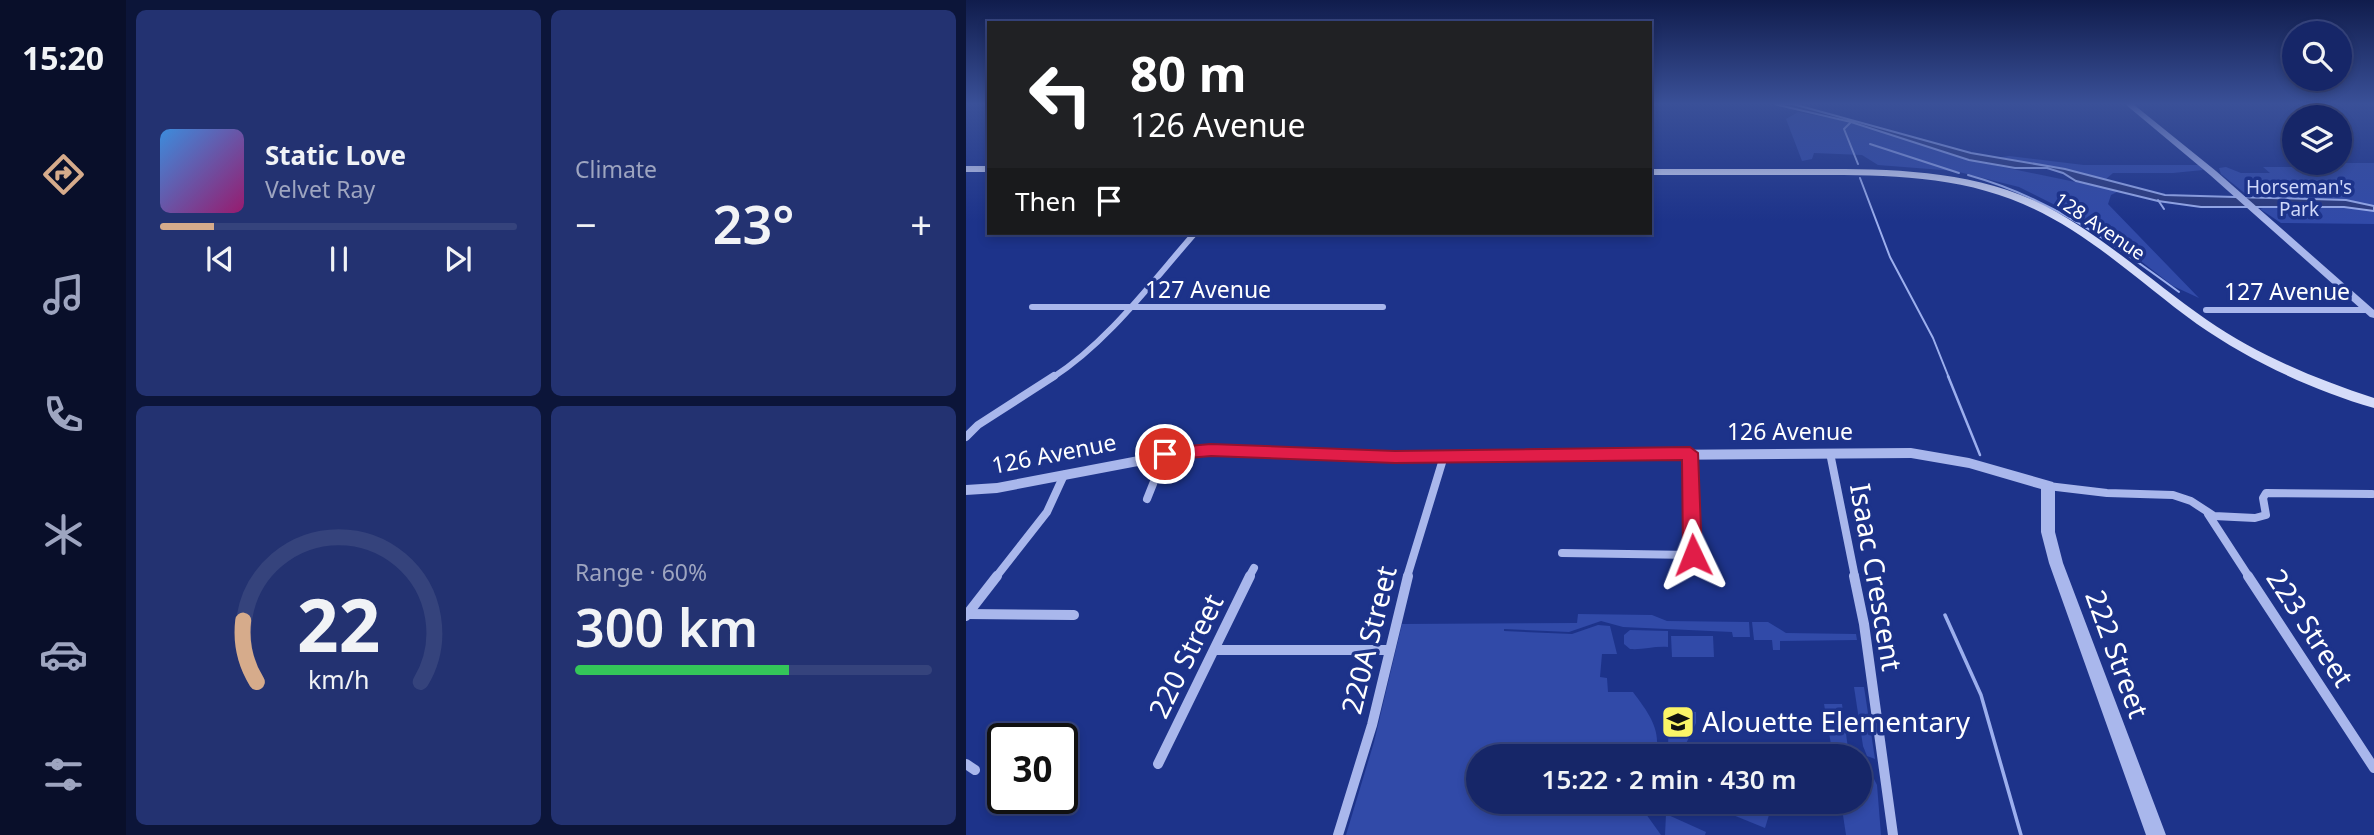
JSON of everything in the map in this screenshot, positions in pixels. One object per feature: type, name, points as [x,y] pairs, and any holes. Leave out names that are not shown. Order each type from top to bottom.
[{"type":"main road","points":[[966,169],[987,169]]},
{"type":"main road","name":"128 Avenue","points":[[1652,172],[1894,172],[1944,178],[1998,191],[2064,220],[2202,322],[2254,354],[2321,386],[2374,403]]},
{"type":"street","points":[[2175,143],[2255,209],[2371,312]]},
{"type":"street","points":[[966,437],[978,425],[1072,365],[1193,235]]},
{"type":"street","name":"127 Avenue","points":[[1032,307],[1382,307]]},
{"type":"street","name":"127 Avenue","points":[[2206,310],[2371,312]]},
{"type":"street","name":"126 Avenue","points":[[966,491],[1065,475],[1165,454],[1211,450],[1367,456],[1911,453],[1969,463],[2048,486],[2107,493],[2173,495],[2191,501],[2207,513],[2222,518],[2262,517],[2268,513],[2263,498],[2266,493],[2372,494]]},
{"type":"street","points":[[1562,553],[1693,555],[1690,453]]},
{"type":"street","name":"Isaac Crescent","points":[[1830,453],[1862,611],[1893,835]]},
{"type":"street","points":[[1147,499],[1165,454]]},
{"type":"street","name":"220A Street","points":[[1338,835],[1372,725],[1405,584],[1444,456]]},
{"type":"street","points":[[967,615],[1042,518],[1060,490],[1065,475]]},
{"type":"street","name":"222 Street","points":[[2048,486],[2048,532],[2056,563],[2156,835]]},
{"type":"street","name":"223 Street","points":[[2207,513],[2374,766]]},
{"type":"street","name":"220 Street","points":[[1158,764],[1254,568]]},
{"type":"street","points":[[967,615],[1074,615]]},
{"type":"street","points":[[1215,650],[1388,650]]},
{"type":"green space","points":[[1795,143],[1916,143],[1969,160],[2119,191],[2111,195],[2108,204],[2199,298],[2173,286],[2093,224],[2019,187],[1955,171],[1878,165],[1862,155],[1814,153],[1812,159],[1802,161]]},
{"type":"green space","points":[[2009,156],[2084,165],[2199,165],[2203,170],[2113,173],[2105,180],[2065,169],[1996,158]]},
{"type":"green space","name":"Horseman's Park","points":[[2352,163],[2374,163],[2374,224],[2281,223],[2260,209],[2263,208],[2221,174],[2219,168],[2226,167],[2241,173],[2270,173],[2263,167],[2282,167],[2282,175],[2352,175]]},
{"type":"green space","points":[[1578,614],[1652,615],[1667,621],[1749,622],[1750,637],[1733,637],[1732,632],[1623,627],[1601,621],[1569,632],[1504,629],[1572,634],[1598,625],[1610,626],[1617,654],[1602,654],[1600,677],[1607,678],[1608,692],[1633,692],[1652,721],[1657,744],[1466,744],[1466,814],[1646,814],[1661,835],[1346,835],[1374,742],[1402,624],[1577,623]]},
{"type":"green space","points":[[1752,622],[1768,622],[1786,633],[1856,634],[1857,640],[1780,641],[1780,650],[1773,650],[1772,640],[1754,640]]},
{"type":"green space","points":[[1630,630],[1668,631],[1668,647],[1630,649],[1624,644],[1624,635]]},
{"type":"green space","points":[[1671,636],[1713,636],[1714,657],[1672,657]]},
{"type":"green space","points":[[1854,687],[1864,687],[1875,759],[1872,758],[1872,744],[1863,744]]},
{"type":"green space","points":[[1824,704],[1842,704],[1847,744],[1831,744]]},
{"type":"green space","points":[[1669,707],[1687,707],[1687,712],[1696,712],[1696,723],[1686,744],[1668,744]]},
{"type":"green space","points":[[1874,779],[1877,785],[1881,835],[1846,835],[1843,814],[1872,814]]},
{"type":"green space","points":[[1666,814],[1706,832],[1705,835],[1665,835]]},
{"type":"green space","points":[[1730,814],[1769,814],[1765,828]]},
{"type":"shaded area","points":[[1916,143],[1935,143],[1971,153],[2065,169],[2165,195],[2346,200],[2374,206],[2374,211],[2344,207],[2201,207],[2158,201],[2076,181],[2047,168],[2015,168],[1969,160]]},
{"type":"waterway","points":[[1850,143],[1858,164]]},
{"type":"waterway","points":[[1870,144],[1959,173]]},
{"type":"waterway","points":[[1968,175],[2026,196],[2079,223],[2179,292]]},
{"type":"waterway","points":[[1860,178],[1890,257],[1933,338],[1949,378]]},
{"type":"waterway","points":[[2158,200],[2164,209]]},
{"type":"waterway","points":[[1948,376],[1980,455]]},
{"type":"waterway","points":[[1945,615],[1981,695],[2021,835]]},
{"type":"place","name":"Alouette Elementary","points":[[1678,722]]},
{"type":"route","points":[[1165,454],[1196,450],[1395,457],[1690,453],[1693,555]]}]
